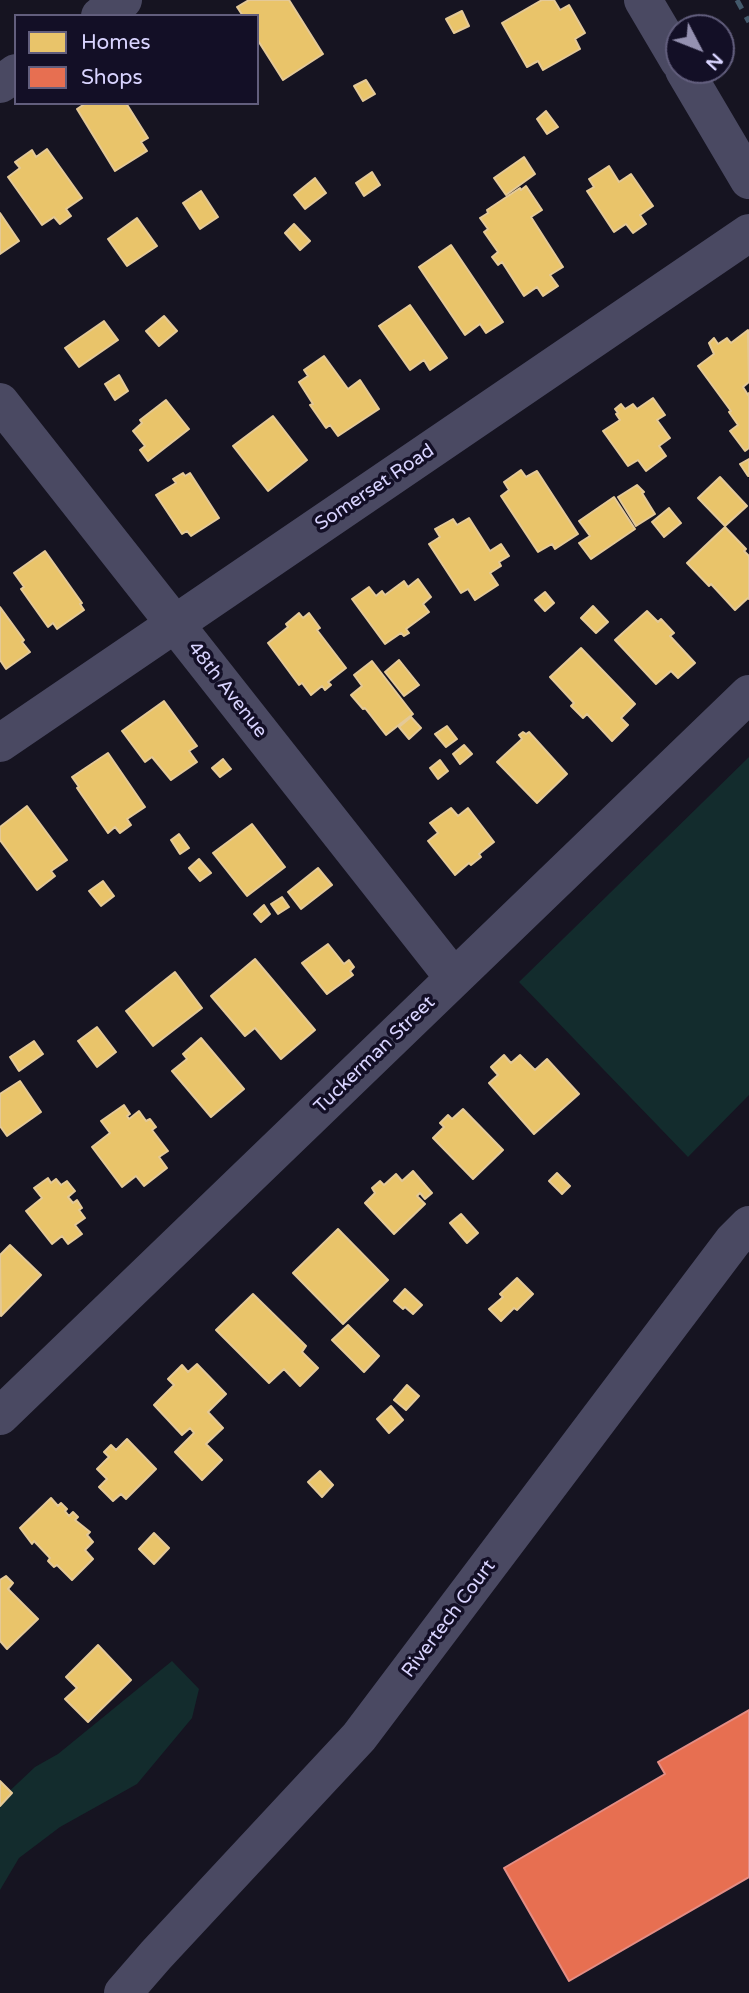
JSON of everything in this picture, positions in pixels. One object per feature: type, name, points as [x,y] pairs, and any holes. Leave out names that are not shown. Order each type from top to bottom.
[{"type":"street","points":[[103,14],[123,0]]},
{"type":"street","points":[[643,0],[665,37]]},
{"type":"street","points":[[692,84],[749,180]]},
{"type":"street","name":"Somerset Road","points":[[0,743],[749,233]]},
{"type":"street","name":"48th Avenue","points":[[0,402],[454,978]]},
{"type":"street","name":"Tuckerman Street","points":[[0,1416],[749,694]]},
{"type":"street","name":"Rivertech Court","points":[[123,1993],[359,1737],[733,1241],[749,1225]]},
{"type":"green space","points":[[749,757],[749,1095],[688,1157],[519,982]]},
{"type":"green space","points":[[172,1661],[199,1689],[192,1718],[137,1784],[60,1827],[19,1858],[0,1890],[0,1800],[35,1767],[58,1754]]},
{"type":"building: Homes","points":[[249,0],[289,0],[323,54],[283,80],[259,42],[259,14],[242,14],[237,7]]},
{"type":"building: Homes","points":[[542,0],[554,0],[560,10],[569,5],[585,33],[575,39],[580,49],[543,70],[538,61],[527,67],[502,23]]},
{"type":"building: Homes","points":[[462,11],[469,26],[454,33],[446,19]]},
{"type":"building: Homes","points":[[366,80],[375,94],[363,101],[354,86]]},
{"type":"building: Homes","points":[[83,105],[127,105],[148,138],[141,142],[147,151],[115,171],[77,109]]},
{"type":"building: Homes","points":[[546,111],[558,127],[547,134],[537,119]]},
{"type":"building: Homes","points":[[47,149],[82,198],[66,209],[71,216],[60,224],[54,217],[42,225],[8,177],[20,168],[15,162],[32,150],[36,157]]},
{"type":"building: Homes","points":[[524,157],[535,174],[506,195],[494,178]]},
{"type":"building: Homes","points":[[609,166],[619,182],[631,174],[653,206],[640,215],[646,224],[633,233],[626,224],[614,232],[587,191],[594,187],[589,179]]},
{"type":"building: Homes","points":[[372,172],[380,185],[364,196],[356,183]]},
{"type":"building: Homes","points":[[315,178],[326,193],[305,209],[294,195]]},
{"type":"building: Homes","points":[[526,186],[542,210],[531,217],[563,267],[550,275],[558,286],[543,296],[537,287],[524,296],[502,262],[498,265],[492,257],[498,252],[484,232],[488,229],[480,218],[488,213],[487,210]]},
{"type":"building: Homes","points":[[201,191],[218,217],[200,229],[183,203]]},
{"type":"building: Homes","points":[[0,213],[19,241],[0,254]]},
{"type":"building: Homes","points":[[137,218],[157,246],[127,266],[108,239]]},
{"type":"building: Homes","points":[[294,224],[310,241],[300,250],[285,233]]},
{"type":"building: Homes","points":[[451,245],[503,322],[486,333],[480,324],[465,335],[419,267]]},
{"type":"building: Homes","points":[[410,305],[447,358],[430,370],[424,360],[410,370],[379,326]]},
{"type":"building: Homes","points":[[164,316],[177,331],[159,346],[146,331]]},
{"type":"building: Homes","points":[[104,321],[118,340],[79,367],[65,348]]},
{"type":"building: Homes","points":[[748,330],[749,382],[743,387],[748,395],[749,393],[749,448],[745,451],[730,431],[738,425],[729,412],[731,411],[698,366],[714,354],[709,343],[714,338],[718,344],[727,338],[731,343]]},
{"type":"building: Homes","points":[[324,356],[348,389],[360,380],[379,409],[338,436],[330,425],[326,428],[310,405],[313,404],[299,382],[308,376],[304,370]]},
{"type":"building: Homes","points":[[119,375],[128,391],[115,400],[105,384]]},
{"type":"building: Homes","points":[[653,398],[665,415],[657,420],[670,438],[659,446],[666,456],[646,471],[638,460],[628,466],[603,431],[620,420],[615,409],[621,404],[625,409],[633,404],[637,409]]},
{"type":"building: Homes","points":[[166,400],[189,429],[148,461],[140,450],[145,446],[133,431],[142,423],[140,420]]},
{"type":"building: Homes","points":[[273,416],[307,460],[268,491],[233,446]]},
{"type":"building: Homes","points":[[749,459],[749,476],[748,476],[740,464]]},
{"type":"building: Homes","points":[[521,470],[526,477],[537,471],[578,534],[555,549],[552,544],[538,552],[501,496],[509,490],[504,482]]},
{"type":"building: Homes","points":[[183,473],[185,476],[190,473],[219,518],[191,536],[187,531],[182,534],[156,495],[176,483],[173,479]]},
{"type":"building: Homes","points":[[720,477],[747,506],[725,526],[698,498]]},
{"type":"building: Homes","points":[[637,485],[644,492],[642,493],[655,514],[636,526],[618,497]]},
{"type":"building: Homes","points":[[614,497],[635,529],[591,559],[579,543],[590,536],[579,521]]},
{"type":"building: Homes","points":[[669,508],[681,523],[664,537],[652,522]]},
{"type":"building: Homes","points":[[469,518],[490,551],[501,544],[509,556],[499,562],[501,566],[490,573],[498,585],[475,600],[468,589],[461,593],[429,544],[440,537],[435,529],[453,519],[457,525]]},
{"type":"building: Homes","points":[[725,527],[746,549],[744,551],[749,556],[749,599],[735,610],[687,563]]},
{"type":"building: Homes","points":[[45,551],[82,603],[80,604],[84,610],[57,629],[53,623],[48,627],[21,589],[24,587],[14,573]]},
{"type":"building: Homes","points":[[418,579],[431,597],[423,604],[429,612],[406,629],[409,633],[404,636],[401,633],[385,644],[352,599],[369,587],[376,596],[382,591],[385,595],[404,581],[408,587]]},
{"type":"building: Homes","points":[[545,592],[554,603],[545,611],[535,600]]},
{"type":"building: Homes","points":[[593,606],[608,622],[596,633],[581,618]]},
{"type":"building: Homes","points":[[0,607],[30,652],[6,669],[0,660]]},
{"type":"building: Homes","points":[[647,611],[658,622],[661,619],[674,633],[670,636],[695,663],[678,678],[671,671],[656,684],[615,640]]},
{"type":"building: Homes","points":[[299,613],[303,618],[309,613],[320,628],[317,630],[346,668],[328,682],[331,685],[325,690],[322,686],[311,695],[302,683],[299,685],[268,643],[288,627],[286,624]]},
{"type":"building: Homes","points":[[581,648],[635,704],[621,718],[628,725],[612,741],[587,714],[583,718],[571,706],[574,703],[550,677]]},
{"type":"building: Homes","points":[[399,660],[419,685],[404,696],[385,672]]},
{"type":"building: Homes","points":[[372,661],[413,714],[386,735],[351,695],[362,686],[354,675]]},
{"type":"building: Homes","points":[[164,701],[197,746],[189,751],[197,762],[171,780],[152,757],[145,762],[122,731]]},
{"type":"building: Homes","points":[[411,717],[421,728],[409,739],[399,727]]},
{"type":"building: Homes","points":[[447,726],[457,739],[446,747],[435,734]]},
{"type":"building: Homes","points":[[529,732],[567,774],[537,803],[497,762],[522,739],[519,735]]},
{"type":"building: Homes","points":[[464,745],[472,754],[460,764],[453,754]]},
{"type":"building: Homes","points":[[108,753],[145,807],[127,819],[131,825],[120,833],[115,827],[108,833],[72,777]]},
{"type":"building: Homes","points":[[223,759],[231,769],[220,777],[212,768]]},
{"type":"building: Homes","points":[[440,760],[448,771],[438,779],[430,768]]},
{"type":"building: Homes","points":[[27,806],[67,860],[51,871],[55,876],[37,890],[0,840],[0,827]]},
{"type":"building: Homes","points":[[451,808],[458,816],[468,808],[494,842],[479,854],[481,857],[455,875],[428,841],[438,833],[430,823]]},
{"type":"building: Homes","points":[[252,824],[285,867],[247,896],[213,853]]},
{"type":"building: Homes","points":[[179,834],[189,848],[180,854],[171,840]]},
{"type":"building: Homes","points":[[199,859],[211,873],[200,881],[189,868]]},
{"type":"building: Homes","points":[[318,868],[332,885],[301,909],[288,892]]},
{"type":"building: Homes","points":[[103,881],[114,896],[101,906],[89,891]]},
{"type":"building: Homes","points":[[282,897],[289,907],[278,914],[271,904]]},
{"type":"building: Homes","points":[[264,905],[270,914],[261,922],[254,914]]},
{"type":"building: Homes","points":[[328,944],[344,964],[349,960],[354,967],[350,971],[353,975],[327,994],[302,963]]},
{"type":"building: Homes","points":[[255,959],[315,1030],[281,1059],[255,1028],[245,1036],[211,996]]},
{"type":"building: Homes","points":[[175,972],[202,1008],[153,1046],[126,1011]]},
{"type":"building: Homes","points":[[97,1027],[116,1052],[97,1067],[78,1041]]},
{"type":"building: Homes","points":[[201,1038],[244,1089],[211,1117],[172,1071],[187,1059],[183,1054]]},
{"type":"building: Homes","points":[[34,1041],[43,1054],[19,1071],[10,1057]]},
{"type":"building: Homes","points":[[504,1055],[511,1063],[520,1055],[535,1070],[547,1059],[579,1094],[534,1134],[489,1083],[498,1075],[491,1067]]},
{"type":"building: Homes","points":[[20,1081],[41,1112],[7,1136],[0,1126],[0,1094]]},
{"type":"building: Homes","points":[[124,1105],[130,1114],[127,1116],[129,1119],[139,1111],[146,1121],[150,1119],[156,1127],[152,1130],[168,1151],[159,1157],[167,1168],[144,1186],[136,1176],[122,1187],[92,1147],[110,1133],[101,1121]]},
{"type":"building: Homes","points":[[463,1109],[503,1150],[473,1179],[433,1138],[444,1127],[440,1123],[448,1115],[452,1119]]},
{"type":"building: Homes","points":[[413,1171],[432,1193],[425,1199],[420,1193],[417,1196],[425,1204],[394,1234],[365,1203],[375,1193],[372,1188],[380,1181],[384,1185],[396,1174],[402,1181]]},
{"type":"building: Homes","points":[[557,1173],[570,1186],[562,1194],[549,1181]]},
{"type":"building: Homes","points":[[48,1178],[51,1183],[56,1179],[61,1185],[67,1181],[75,1191],[68,1197],[73,1203],[77,1200],[82,1208],[79,1210],[85,1218],[75,1225],[82,1234],[68,1244],[62,1236],[52,1244],[26,1211],[42,1198],[34,1188]]},
{"type":"building: Homes","points":[[461,1214],[478,1233],[467,1243],[450,1223]]},
{"type":"building: Homes","points":[[338,1229],[388,1280],[343,1324],[293,1273]]},
{"type":"building: Homes","points":[[10,1245],[41,1275],[1,1316],[0,1255]]},
{"type":"building: Homes","points":[[517,1278],[533,1294],[501,1321],[489,1309],[503,1297],[500,1294]]},
{"type":"building: Homes","points":[[405,1289],[422,1305],[413,1314],[394,1301]]},
{"type":"building: Homes","points":[[253,1294],[306,1346],[302,1352],[318,1368],[300,1386],[284,1369],[269,1383],[216,1330]]},
{"type":"building: Homes","points":[[348,1325],[379,1356],[364,1372],[332,1340]]},
{"type":"building: Homes","points":[[197,1364],[226,1394],[208,1412],[223,1428],[206,1444],[222,1460],[202,1480],[175,1452],[194,1433],[190,1428],[182,1435],[154,1405],[174,1385],[168,1379],[182,1365],[188,1372]]},
{"type":"building: Homes","points":[[407,1385],[419,1396],[406,1410],[394,1400]]},
{"type":"building: Homes","points":[[391,1406],[403,1420],[389,1433],[377,1419]]},
{"type":"building: Homes","points":[[127,1439],[156,1469],[126,1499],[121,1494],[113,1501],[99,1487],[107,1479],[97,1469],[109,1457],[104,1452],[111,1445],[116,1450]]},
{"type":"building: Homes","points":[[320,1471],[333,1485],[322,1497],[308,1482]]},
{"type":"building: Homes","points":[[51,1498],[58,1506],[61,1503],[67,1509],[65,1511],[69,1516],[73,1512],[78,1517],[75,1520],[90,1532],[87,1535],[93,1542],[85,1550],[93,1559],[72,1580],[57,1565],[54,1567],[48,1561],[50,1558],[34,1541],[32,1544],[20,1528]]},
{"type":"building: Homes","points":[[154,1533],[169,1548],[154,1564],[139,1549]]},
{"type":"building: Homes","points":[[6,1576],[13,1583],[8,1589],[38,1619],[7,1649],[0,1641],[0,1580]]},
{"type":"building: Homes","points":[[98,1645],[131,1680],[88,1722],[65,1699],[77,1688],[66,1677]]},
{"type":"building: Homes","points":[[0,1781],[12,1793],[0,1806]]},
{"type":"building: Shops","points":[[749,1710],[749,1877],[569,1981],[504,1868],[665,1774],[658,1762]]},
{"type":"railway","points":[[737,0],[749,22]]}]
